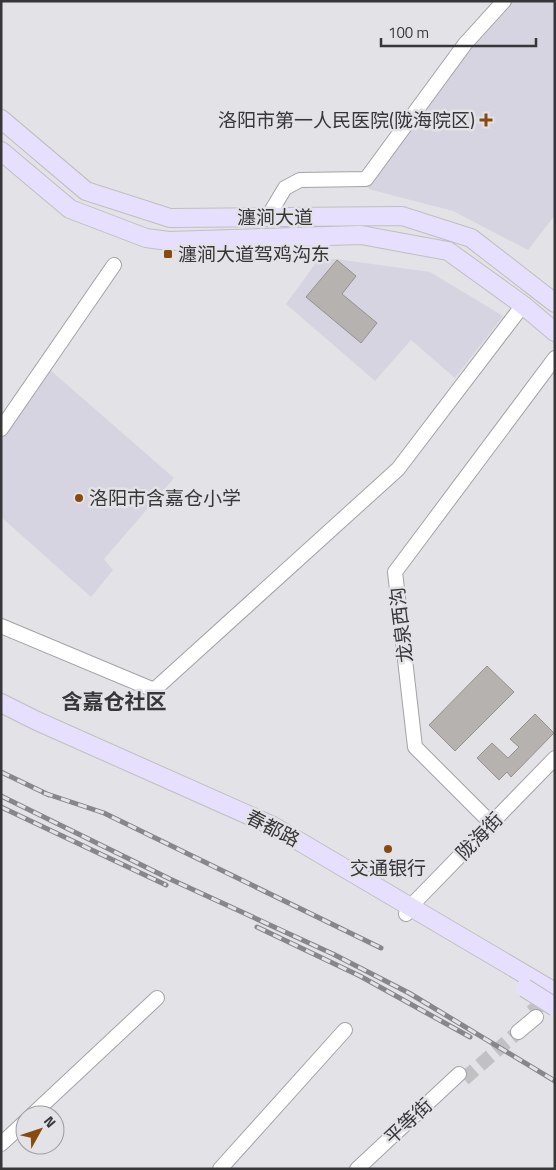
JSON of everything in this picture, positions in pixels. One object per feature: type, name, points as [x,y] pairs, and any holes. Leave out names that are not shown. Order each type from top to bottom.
[{"type":"main road","name":"瀍涧大道","points":[[1,119],[86,191],[170,218],[402,216],[471,238],[555,302]]},
{"type":"main road","name":"瀍涧大道","points":[[1,151],[70,209],[146,238],[169,241],[361,235],[448,251],[524,305],[555,332]]},
{"type":"main road","name":"春都路","points":[[1,703],[46,725],[273,826],[408,911],[528,983]]},
{"type":"main road","name":"春都路","points":[[1,713],[269,834],[408,911]]},
{"type":"main road","points":[[528,983],[555,992]]},
{"type":"main road","points":[[528,983],[555,1007]]},
{"type":"street","points":[[267,218],[285,188],[300,180],[366,179],[466,44],[504,1]]},
{"type":"street","points":[[1,428],[114,265]]},
{"type":"street","points":[[1,626],[154,690],[398,469],[524,305]]},
{"type":"street","name":"龙泉西沟","points":[[491,823],[415,747],[395,572],[555,358]]},
{"type":"street","name":"陇海街","points":[[408,911],[555,758]]},
{"type":"street","points":[[43,1105],[157,998]]},
{"type":"street","points":[[516,1030],[534,1015]]},
{"type":"street","points":[[220,1169],[346,1030]]},
{"type":"street","name":"平等街","points":[[356,1169],[462,1077],[368,1169]]},
{"type":"street","points":[[1,1144],[15,1131]]},
{"type":"shaded area","name":"洛阳市第一人民医院(陇海院区)","points":[[512,1],[555,1],[555,215],[528,250],[453,211],[368,189],[466,52]]},
{"type":"shaded area","points":[[336,259],[430,272],[503,316],[455,378],[411,340],[375,381],[286,304],[318,260]]},
{"type":"shaded area","name":"洛阳市含嘉仓小学","points":[[49,369],[174,478],[104,559],[113,570],[91,597],[1,517],[1,438]]},
{"type":"building","points":[[337,260],[356,276],[342,294],[377,323],[361,343],[306,297]]},
{"type":"building","points":[[487,666],[514,692],[455,751],[429,725]]},
{"type":"building","points":[[535,714],[554,733],[511,777],[507,772],[499,780],[477,758],[492,743],[508,758],[519,747],[510,739]]},
{"type":"tunnel","points":[[531,1012],[552,996]]},
{"type":"tunnel","points":[[464,1079],[518,1032]]},
{"type":"railway","points":[[1,772],[49,795]]},
{"type":"railway","points":[[44,793],[104,813],[381,948]]},
{"type":"railway","points":[[1,796],[170,879],[333,954],[409,993],[555,1081]]},
{"type":"railway","points":[[1,807],[166,885]]},
{"type":"railway","points":[[257,927],[360,976],[470,1037]]},
{"type":"place","name":"洛阳市第一人民医院(陇海院区)","points":[[486,120]]},
{"type":"place","name":"瀍涧大道驾鸡沟东","points":[[168,254]]},
{"type":"place","name":"洛阳市含嘉仓小学","points":[[79,498]]},
{"type":"place","name":"交通银行","points":[[388,849]]},
{"type":"district","name":"含嘉仓社区","points":[[114,702]]}]
